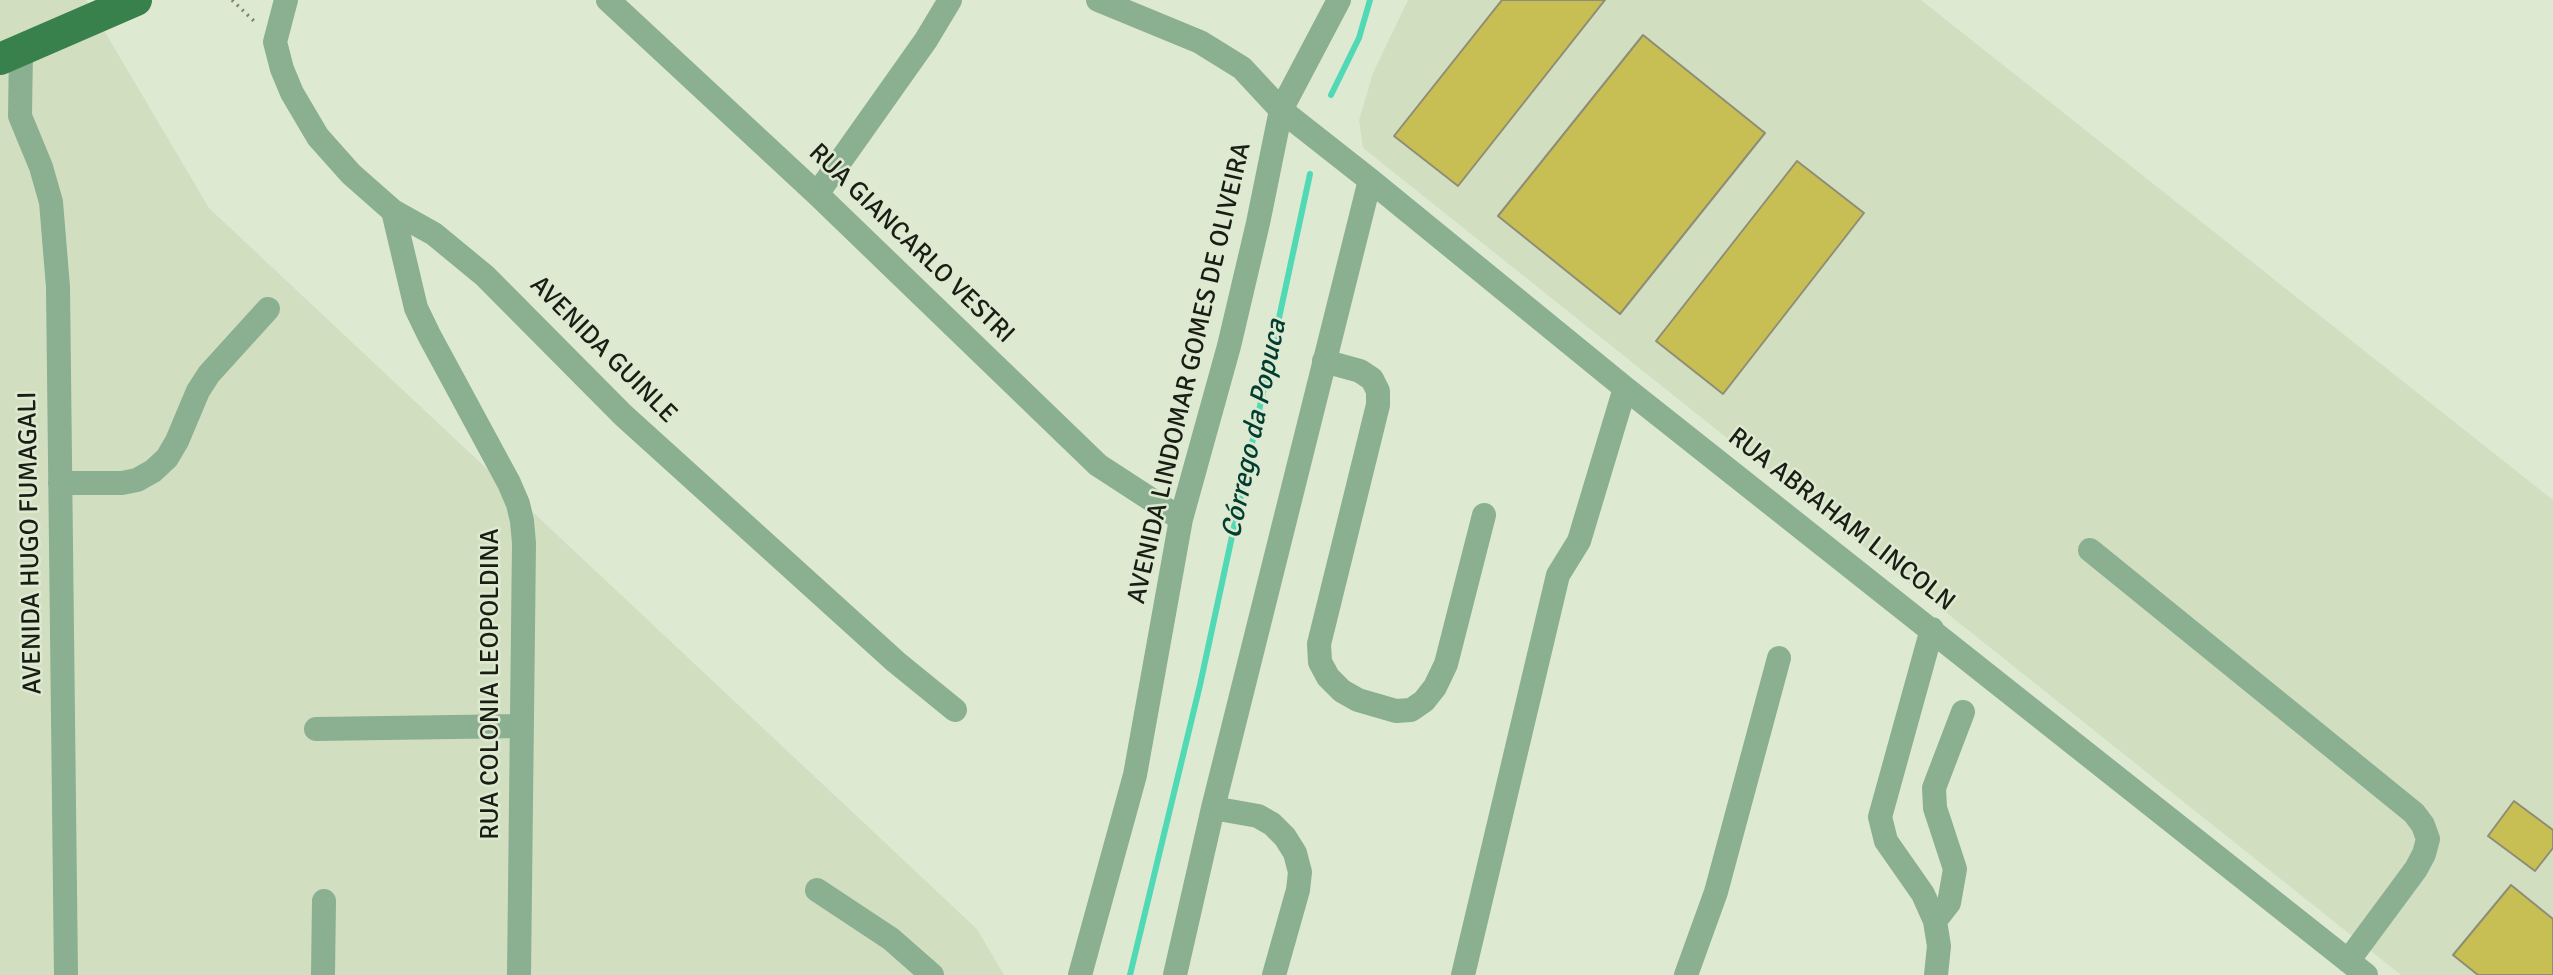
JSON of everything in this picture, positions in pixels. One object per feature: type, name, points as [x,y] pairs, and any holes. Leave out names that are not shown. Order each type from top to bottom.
[{"type":"main road","points":[[10,55],[136,0]]},
{"type":"street","points":[[275,42],[286,0]]},
{"type":"street","name":"RUA GIANCARLO VESTRI","points":[[608,0],[817,194],[1098,465],[1181,519]]},
{"type":"street","points":[[817,194],[926,40],[950,0]]},
{"type":"street","name":"RUA ABRAHAM LINCOLN","points":[[1098,0],[1200,42],[1242,68],[1281,110],[1625,388],[2357,968]]},
{"type":"street","name":"AVENIDA LINDOMAR GOMES DE OLIVEIRA","points":[[1080,975],[1135,775],[1181,519],[1228,346],[1258,223],[1281,110],[1339,0]]},
{"type":"street","name":"AVENIDA GUINLE","points":[[275,42],[292,93],[318,137],[351,174],[394,211],[434,234],[485,275],[634,425],[896,662],[955,709]]},
{"type":"street","name":"AVENIDA HUGO FUMAGALI","points":[[10,55],[10,111],[41,167],[51,202],[58,287],[66,975]]},
{"type":"street","points":[[1175,975],[1213,808],[1370,180]]},
{"type":"street","name":"RUA COLONIA LEOPOLDINA","points":[[394,211],[416,308],[518,504],[524,543],[519,975]]},
{"type":"street","points":[[60,483],[122,483],[137,480],[153,471],[167,458],[177,441],[198,391],[209,374],[268,309]]},
{"type":"street","points":[[1324,361],[1360,371],[1372,379],[1378,391],[1378,405],[1319,644],[1320,662],[1328,677],[1342,691],[1358,700],[1396,711],[1411,709],[1424,701],[1435,687],[1446,664],[1484,515]]},
{"type":"street","points":[[1463,975],[1558,575],[1579,541],[1625,388]]},
{"type":"street","points":[[2090,550],[2414,813],[2423,825],[2428,839],[2420,862],[2357,968]]},
{"type":"street","points":[[1932,629],[1880,817],[1886,841],[1923,894],[1935,921],[1939,946],[1936,975]]},
{"type":"street","points":[[1686,975],[1716,892],[1779,658]]},
{"type":"street","points":[[1935,921],[1949,903],[1955,869],[1935,807],[1934,788],[1963,712]]},
{"type":"street","points":[[316,729],[522,726]]},
{"type":"street","points":[[1213,808],[1258,816],[1272,824],[1285,837],[1295,853],[1300,872],[1298,890],[1274,975]]},
{"type":"street","points":[[817,890],[891,939],[932,975]]},
{"type":"street","points":[[323,975],[324,901]]},
{"type":"path","points":[[232,0],[275,42]]},
{"type":"shaded area","points":[[0,0],[86,0],[209,208],[977,929],[1004,975],[0,975]]},
{"type":"shaded area","points":[[1408,0],[1921,0],[2553,500],[2553,975],[2401,975],[1363,148],[1359,120],[1373,73]]},
{"type":"building","points":[[1502,0],[1605,0],[1458,186],[1394,136]]},
{"type":"building","points":[[1643,35],[1765,133],[1620,314],[1498,216]]},
{"type":"building","points":[[1797,161],[1864,213],[1723,394],[1656,341]]},
{"type":"building","points":[[2514,801],[2553,830],[2553,848],[2535,871],[2488,836]]},
{"type":"building","points":[[2511,885],[2553,919],[2553,975],[2478,975],[2453,955]]},
{"type":"waterway","name":"Córrego da Popuca","points":[[1331,95],[1359,38],[1370,0]]},
{"type":"waterway","name":"Córrego da Popuca","points":[[1130,975],[1200,685],[1310,174]]}]
